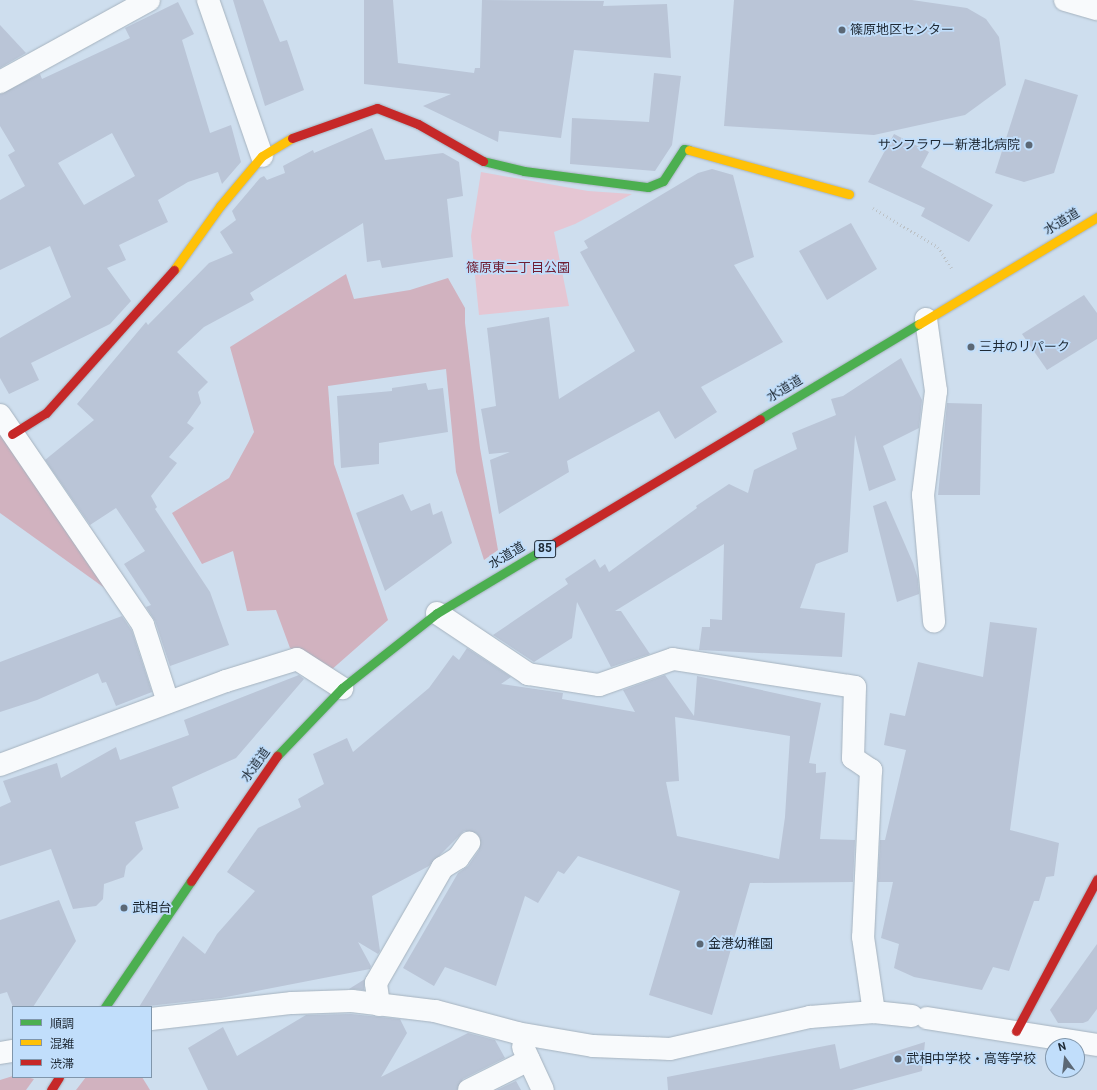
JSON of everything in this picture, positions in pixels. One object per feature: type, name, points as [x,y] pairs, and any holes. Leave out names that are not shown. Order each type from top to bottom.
[{"type":"main road","points":[[12,434],[46,413],[161,286],[220,206],[262,156],[299,134],[377,108],[418,124],[481,161],[524,171],[648,187],[663,181],[684,149],[849,194]]},
{"type":"main road","name":"水道道","points":[[106,1006],[273,761],[309,720],[342,688],[437,613],[1097,217]]},
{"type":"main road","points":[[1016,1030],[1097,879]]},
{"type":"main road","points":[[51,1090],[58,1078]]},
{"type":"street","points":[[0,82],[149,0]]},
{"type":"street","points":[[208,0],[262,156]]},
{"type":"street","points":[[1065,0],[1097,9]]},
{"type":"street","points":[[926,319],[936,391],[923,495],[934,622]]},
{"type":"street","points":[[0,415],[143,625],[168,702]]},
{"type":"street","points":[[437,613],[528,674],[599,685],[673,659],[855,687],[853,758],[871,770],[862,937],[874,1012]]},
{"type":"street","points":[[0,765],[168,702],[297,659],[342,688]]},
{"type":"street","points":[[379,1005],[376,983],[442,868],[458,858],[469,842]]},
{"type":"street","points":[[152,1020],[292,1003],[352,1001],[435,1011],[517,1033],[593,1046],[670,1049],[810,1017],[874,1012],[1016,1030],[1097,1045]]},
{"type":"street","points":[[517,1033],[542,1090]]},
{"type":"street","points":[[0,1053],[12,1050]]},
{"type":"street","points":[[469,1090],[528,1060]]},
{"type":"path","points":[[849,194],[938,246],[968,294]]},
{"type":"green space","name":"篠原東二丁目公園","points":[[481,172],[588,191],[632,194],[575,224],[554,232],[569,306],[479,315],[471,236]]},
{"type":"shaded area","points":[[346,274],[354,299],[410,290],[448,278],[465,308],[465,323],[480,448],[498,550],[484,560],[456,472],[446,369],[328,386],[334,464],[388,620],[330,671],[290,648],[276,610],[247,611],[233,551],[202,564],[172,513],[229,478],[254,432],[230,347]]},
{"type":"shaded area","points":[[0,429],[106,589],[0,513]]},
{"type":"shaded area","points":[[12,1076],[12,1078],[34,1079],[26,1090],[0,1090],[0,1080]]},
{"type":"shaded area","points":[[85,1078],[143,1078],[150,1090],[76,1090]]},
{"type":"building","points":[[233,0],[263,0],[280,42],[287,40],[304,90],[265,106]]},
{"type":"building","points":[[364,0],[393,0],[398,63],[474,73],[475,68],[480,68],[482,0],[604,1],[603,6],[667,4],[671,58],[574,50],[561,138],[499,131],[498,142],[423,106],[451,94],[364,84]]},
{"type":"building","points":[[734,0],[912,0],[967,8],[986,19],[999,37],[1006,85],[965,115],[874,135],[724,126]]},
{"type":"building","points":[[178,2],[194,34],[182,40],[210,133],[231,125],[241,162],[222,184],[218,172],[188,182],[158,200],[168,222],[119,245],[126,260],[107,268],[131,301],[110,324],[31,363],[39,380],[9,394],[0,378],[0,338],[71,297],[50,246],[0,270],[0,200],[25,186],[8,155],[15,151],[0,126],[0,94],[40,74],[42,79],[130,38],[125,28]],"holes":[[[112,133],[135,176],[84,205],[58,163]]]},
{"type":"building","points":[[0,25],[26,53],[0,68]]},
{"type":"building","points":[[654,73],[681,76],[672,145],[655,171],[570,164],[572,118],[649,122]]},
{"type":"building","points":[[1025,79],[1078,95],[1054,173],[1024,182],[995,173]]},
{"type":"building","points":[[372,128],[385,160],[443,153],[459,162],[463,196],[447,199],[453,257],[382,268],[380,260],[367,262],[363,223],[250,293],[254,300],[204,327],[177,352],[208,382],[198,392],[201,403],[187,423],[194,428],[169,457],[177,463],[151,496],[157,507],[155,509],[210,592],[229,645],[170,666],[155,621],[146,607],[151,605],[124,564],[145,551],[116,508],[90,525],[45,460],[94,420],[77,404],[146,322],[148,325],[209,263],[233,253],[220,232],[236,220],[232,211],[260,178],[264,176],[267,180],[285,173],[283,166],[313,150],[314,153]]},
{"type":"building","points":[[894,134],[929,152],[921,167],[993,205],[969,242],[921,216],[925,208],[868,182]]},
{"type":"building","points":[[712,169],[733,175],[754,257],[734,265],[783,342],[701,387],[717,412],[675,439],[659,411],[567,461],[569,472],[499,514],[490,460],[510,452],[489,454],[481,409],[496,406],[487,328],[549,317],[559,399],[635,351],[580,252],[588,248],[584,241],[698,173]]},
{"type":"building","points":[[851,223],[877,269],[827,300],[799,251]]},
{"type":"building","points":[[1084,295],[1097,313],[1097,339],[1047,370],[1022,334]]},
{"type":"building","points":[[901,358],[922,400],[919,428],[883,446],[896,480],[869,491],[855,435],[848,552],[816,564],[800,608],[845,613],[842,657],[699,650],[702,627],[710,627],[710,619],[722,620],[724,544],[615,611],[621,611],[650,654],[611,667],[577,602],[572,638],[534,662],[493,635],[568,584],[565,579],[595,559],[600,568],[605,564],[609,572],[697,508],[696,506],[729,484],[748,493],[754,470],[797,449],[792,433],[836,415],[831,399],[843,396]]},
{"type":"building","points":[[426,383],[428,390],[443,388],[448,432],[379,443],[379,464],[341,468],[337,396],[392,391],[392,388]]},
{"type":"building","points":[[947,403],[982,404],[980,495],[938,495]]},
{"type":"building","points":[[403,494],[411,511],[430,503],[433,515],[442,511],[452,543],[385,591],[356,513]]},
{"type":"building","points":[[886,501],[913,563],[918,579],[919,594],[897,602],[873,506]]},
{"type":"building","points":[[122,616],[132,631],[152,692],[116,706],[106,682],[102,683],[98,673],[37,700],[0,712],[0,662]]},
{"type":"building","points":[[990,622],[1037,628],[1010,830],[1059,843],[1054,876],[1046,877],[1039,901],[1034,901],[1009,971],[993,967],[982,990],[914,977],[894,968],[899,944],[881,938],[893,882],[878,882],[880,840],[885,840],[906,750],[884,745],[890,713],[905,716],[918,662],[983,677]]},
{"type":"building","points":[[467,648],[511,677],[501,684],[563,693],[562,699],[635,712],[623,690],[665,675],[694,716],[697,676],[821,703],[809,763],[816,764],[816,773],[826,772],[820,839],[855,840],[853,882],[750,883],[712,1015],[649,995],[680,891],[578,856],[564,874],[558,871],[538,903],[525,896],[496,986],[445,967],[434,986],[403,968],[458,873],[468,866],[479,850],[480,838],[476,833],[464,831],[429,866],[372,896],[380,951],[378,954],[358,942],[371,966],[370,969],[221,998],[140,1006],[183,936],[205,954],[217,934],[255,891],[227,872],[258,828],[301,807],[298,799],[324,784],[313,754],[347,738],[353,752],[429,688],[453,655],[459,660]],"holes":[[[675,717],[790,736],[785,817],[779,859],[677,836],[666,782],[679,781]]]},
{"type":"building","points":[[299,675],[304,679],[236,758],[172,787],[179,808],[135,822],[143,849],[126,866],[124,877],[104,884],[103,899],[96,906],[73,909],[51,849],[0,866],[0,807],[11,802],[3,781],[57,763],[61,778],[116,747],[120,760],[189,735],[184,720]]},
{"type":"building","points":[[59,900],[76,941],[34,1006],[13,1006],[7,992],[0,994],[0,920]]},
{"type":"building","points":[[1097,944],[1097,1009],[1088,1021],[1083,1023],[1058,1023],[1050,1010]]},
{"type":"building","points":[[365,979],[364,990],[349,989]]},
{"type":"building","points":[[351,1014],[400,1019],[407,1033],[381,1077],[468,1033],[495,1040],[505,1058],[463,1079],[457,1090],[208,1090],[188,1048],[223,1027],[237,1056],[306,1015]]},
{"type":"building","points":[[925,1042],[922,1071],[852,1090],[668,1090],[667,1077],[835,1044],[840,1069]]},
{"type":"building","points":[[516,1081],[521,1090],[497,1090]]},
{"type":"traffic: fast","points":[[483,161],[524,171],[648,187],[663,181],[684,149],[689,150]]},
{"type":"traffic: fast","points":[[760,419],[919,324]]},
{"type":"traffic: fast","points":[[277,756],[342,688],[437,613],[544,549]]},
{"type":"traffic: fast","points":[[106,1006],[191,881]]},
{"type":"traffic: slow","points":[[174,270],[220,206],[262,156],[292,138]]},
{"type":"traffic: slow","points":[[689,150],[849,194]]},
{"type":"traffic: slow","points":[[919,324],[1097,217]]},
{"type":"traffic: jam","points":[[292,138],[377,108],[418,124],[483,161]]},
{"type":"traffic: jam","points":[[12,434],[46,413],[174,270]]},
{"type":"traffic: jam","points":[[544,549],[760,419]]},
{"type":"traffic: jam","points":[[191,881],[277,756]]},
{"type":"traffic: jam","points":[[1016,1031],[1097,879]]},
{"type":"traffic: jam","points":[[51,1090],[58,1078]]},
{"type":"place","name":"篠原地区センター","points":[[842,30]]},
{"type":"place","name":"サンフラワー新港北病院","points":[[1029,145]]},
{"type":"place","name":"三井のリパーク","points":[[971,347]]},
{"type":"place","name":"武相台","points":[[124,908]]},
{"type":"place","name":"金港幼稚園","points":[[700,944]]},
{"type":"place","name":"武相中学校・高等学校","points":[[898,1059]]}]
